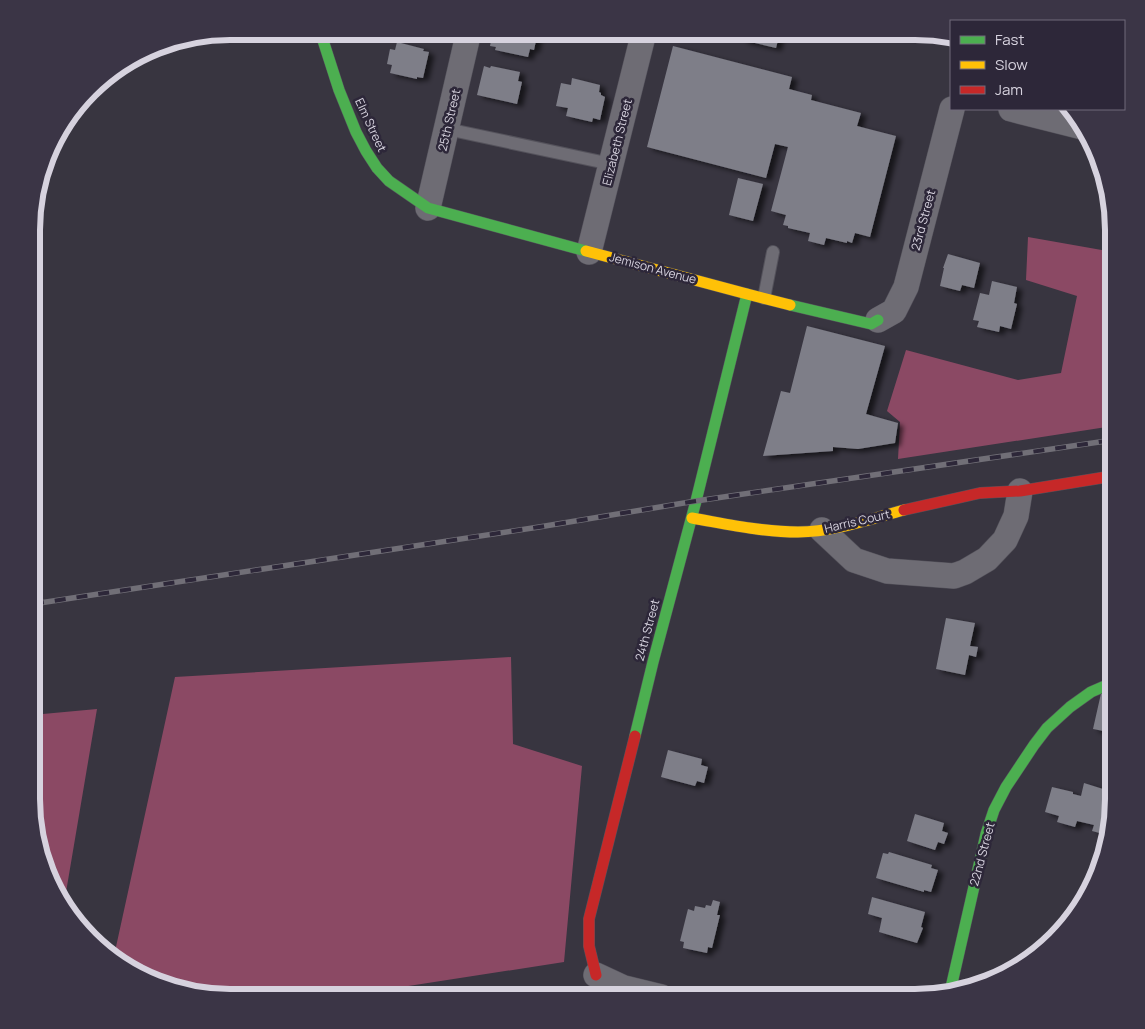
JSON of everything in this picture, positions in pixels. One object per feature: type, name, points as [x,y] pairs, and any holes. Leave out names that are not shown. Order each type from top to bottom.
[{"type":"street","name":"Elm Street","points":[[323,40],[349,116],[372,161],[389,181],[428,208]]},
{"type":"street","name":"25th Street","points":[[428,208],[467,40]]},
{"type":"street","name":"Elizabeth Street","points":[[589,252],[642,40]]},
{"type":"street","name":"23rd Street","points":[[878,320],[894,311],[906,287],[952,110]]},
{"type":"street","points":[[1015,110],[1074,125]]},
{"type":"street","name":"Jemison Avenue","points":[[428,208],[746,294],[870,324],[878,320]]},
{"type":"street","name":"24th Street","points":[[596,975],[589,946],[589,920],[653,662],[692,518],[746,294]]},
{"type":"street","name":"Harris Court","points":[[692,518],[747,528],[799,532],[822,530],[980,493],[1020,491],[1105,477]]},
{"type":"street","points":[[822,530],[854,560],[887,571],[954,576],[987,559],[1006,540],[1016,516],[1020,491]]},
{"type":"street","name":"22nd Street","points":[[952,985],[986,834],[991,818],[1006,787],[1047,728],[1070,707],[1091,692],[1105,686]]},
{"type":"street","points":[[596,975],[628,989]]},
{"type":"lane","points":[[446,129],[611,164]]},
{"type":"lane","points":[[764,298],[773,252]]},
{"type":"shaded area","points":[[1028,237],[1105,251],[1105,427],[898,459],[900,422],[887,411],[906,350],[1018,380],[1061,373],[1077,296],[1026,280]]},
{"type":"shaded area","points":[[511,657],[513,744],[582,766],[564,962],[389,989],[217,989],[181,983],[157,975],[115,951],[175,677]]},
{"type":"shaded area","points":[[97,709],[66,895],[54,872],[46,848],[40,812],[40,714]]},
{"type":"building","points":[[491,40],[536,40],[534,50],[530,49],[528,57],[495,50],[496,47],[490,46]]},
{"type":"building","points":[[742,40],[778,40],[776,48]]},
{"type":"building","points":[[397,42],[429,52],[423,78],[417,77],[417,79],[390,73],[392,65],[387,64],[390,49],[395,50]]},
{"type":"building","points":[[673,46],[792,77],[789,89],[812,95],[811,100],[861,113],[857,126],[896,136],[870,237],[855,233],[852,243],[826,238],[824,245],[808,241],[810,233],[783,225],[786,215],[771,211],[788,147],[775,144],[766,178],[647,147]]},
{"type":"building","points":[[484,66],[520,72],[518,81],[522,82],[517,104],[477,95]]},
{"type":"building","points":[[572,78],[600,85],[599,92],[605,97],[600,120],[593,118],[592,122],[566,116],[568,108],[556,106],[561,83],[571,85]]},
{"type":"building","points":[[738,178],[763,184],[753,221],[729,215]]},
{"type":"building","points":[[948,254],[980,263],[974,288],[962,285],[960,291],[940,286]]},
{"type":"building","points":[[992,281],[1017,287],[1014,303],[1017,304],[1011,329],[1000,326],[999,332],[977,327],[979,321],[973,320],[980,293],[989,295]]},
{"type":"building","points":[[807,326],[885,346],[866,414],[898,423],[895,443],[858,449],[833,447],[833,451],[763,456],[781,391],[790,393]]},
{"type":"building","points":[[946,618],[975,623],[970,646],[978,647],[976,657],[969,655],[965,675],[936,669]]},
{"type":"building","points":[[1102,689],[1105,690],[1105,731],[1093,729]]},
{"type":"building","points":[[668,750],[702,759],[701,765],[708,767],[704,783],[697,781],[695,786],[661,777]]},
{"type":"building","points":[[1084,783],[1103,789],[1102,795],[1105,796],[1105,812],[1101,834],[1092,831],[1094,825],[1077,821],[1075,827],[1057,822],[1059,816],[1045,812],[1052,787],[1081,796]]},
{"type":"building","points":[[915,814],[944,823],[942,831],[948,833],[944,844],[938,842],[935,850],[907,841]]},
{"type":"building","points":[[889,852],[932,865],[931,868],[938,870],[931,892],[924,890],[924,892],[876,878],[883,853],[888,854]]},
{"type":"building","points":[[872,897],[925,912],[921,927],[923,928],[917,943],[879,932],[882,918],[868,914]]},
{"type":"building","points":[[713,900],[720,902],[717,915],[720,915],[712,948],[708,947],[707,953],[683,948],[684,942],[680,941],[688,909],[694,911],[695,906],[705,908],[706,905],[711,906]]},
{"type":"railway","points":[[40,603],[539,527],[696,501],[1105,441]]},
{"type":"traffic: fast","points":[[323,40],[339,90],[356,132],[377,168],[389,181],[428,208],[586,251]]},
{"type":"traffic: fast","points":[[635,736],[747,294]]},
{"type":"traffic: fast","points":[[790,305],[871,324],[878,320]]},
{"type":"traffic: fast","points":[[952,985],[986,834],[994,810],[1006,787],[1047,728],[1070,707],[1091,692],[1105,686]]},
{"type":"traffic: slow","points":[[586,251],[790,305]]},
{"type":"traffic: slow","points":[[692,518],[758,529],[798,532],[825,530],[904,510]]},
{"type":"traffic: jam","points":[[904,510],[980,493],[1020,491],[1105,477]]},
{"type":"traffic: jam","points":[[596,975],[589,946],[589,919],[635,736]]}]
